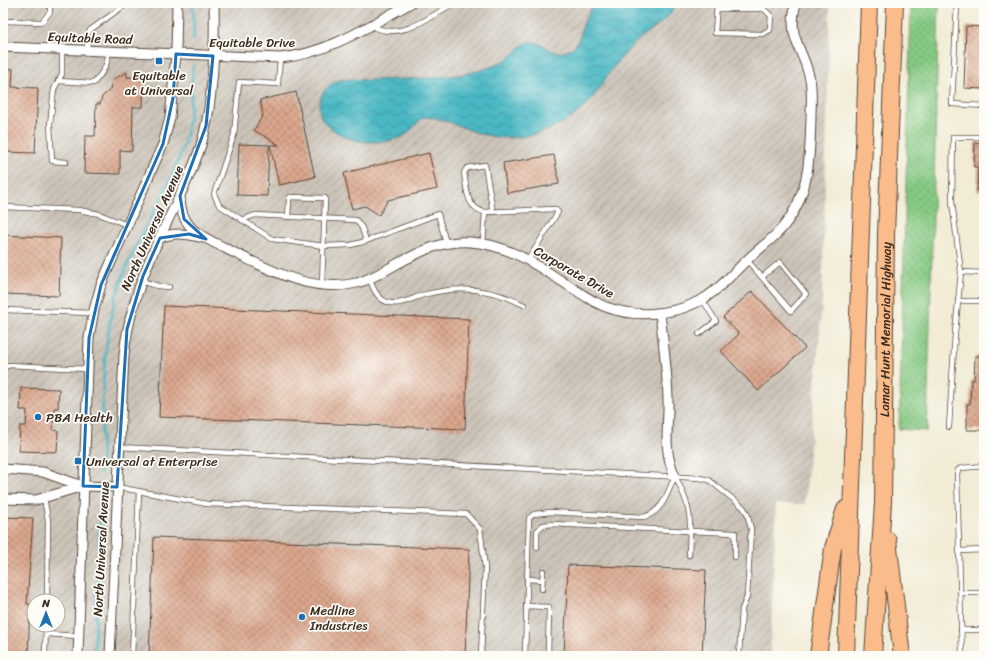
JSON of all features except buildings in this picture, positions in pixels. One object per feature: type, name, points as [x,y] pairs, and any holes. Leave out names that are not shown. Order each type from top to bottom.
[{"type":"highway","name":"Lamar Hunt Memorial Highway","points":[[846,656],[869,3]]},
{"type":"highway","name":"Lamar Hunt Memorial Highway","points":[[873,656],[883,503],[886,235],[895,3]]},
{"type":"highway","points":[[818,656],[833,548],[851,492]]},
{"type":"highway","points":[[883,503],[902,656]]},
{"type":"street","name":"North Universal Avenue","points":[[78,656],[87,368],[93,313],[103,279],[163,144],[173,98],[176,54],[176,3]]},
{"type":"street","name":"North Universal Avenue","points":[[110,656],[117,487],[126,329],[141,281],[195,162],[206,126],[213,56],[214,3]]},
{"type":"street","name":"Equitable Drive","points":[[176,54],[280,58],[299,56],[315,52],[412,3]]},
{"type":"street","name":"Corporate Drive","points":[[180,196],[181,212],[184,219],[193,230],[206,239],[270,270],[292,278],[322,285],[343,285],[370,279],[428,249],[446,243],[459,241],[483,243],[515,252],[596,303],[620,312],[640,314],[660,313],[702,299],[782,228],[797,208],[809,169],[811,89],[809,75],[793,33],[792,20],[796,3]]},
{"type":"street","name":"Equitable Road","points":[[3,47],[176,54]]},
{"type":"street","name":"Corporate Drive","points":[[160,238],[168,234],[183,233],[206,239]]},
{"type":"street","points":[[660,313],[668,397],[667,452],[668,461],[675,476]]},
{"type":"street","points":[[3,469],[43,472],[83,486],[117,487]]},
{"type":"street","points":[[3,499],[44,498],[83,486]]},
{"type":"lane","points":[[3,21],[42,22],[50,12],[50,3]]},
{"type":"lane","points":[[87,51],[88,34],[90,30],[128,3]]},
{"type":"lane","points":[[371,25],[379,30],[395,32],[409,28],[454,3]]},
{"type":"lane","points":[[717,3],[715,33],[762,34],[770,30],[771,16],[764,9],[717,9]]},
{"type":"lane","points":[[957,3],[952,104],[984,106]]},
{"type":"lane","points":[[62,50],[62,74],[54,89],[50,124],[52,161],[66,162]]},
{"type":"lane","points":[[58,81],[94,83],[106,68],[109,60],[108,51]]},
{"type":"lane","points":[[280,58],[278,84],[239,82],[234,135],[214,194],[219,206],[272,239],[324,246],[351,245],[366,241],[438,214],[446,243]]},
{"type":"lane","points":[[949,427],[961,272],[952,202],[953,137],[984,137]]},
{"type":"lane","points":[[493,212],[485,165],[467,168],[464,173],[470,204],[477,210],[493,212],[555,209],[558,212],[528,260]]},
{"type":"lane","points":[[288,217],[290,197],[325,198],[322,285]]},
{"type":"lane","points":[[3,207],[79,210],[99,214],[127,225]]},
{"type":"lane","points":[[483,243],[485,212]]},
{"type":"lane","points":[[242,220],[255,215],[356,220],[362,228],[366,241]]},
{"type":"lane","points":[[747,260],[791,311],[806,294],[780,262],[762,277]]},
{"type":"lane","points":[[961,272],[984,272]]},
{"type":"lane","points":[[370,279],[377,296],[391,303],[399,303],[436,291],[462,288],[494,292],[524,305]]},
{"type":"lane","points":[[141,281],[158,286],[169,287]]},
{"type":"lane","points":[[699,334],[716,321],[702,299]]},
{"type":"lane","points":[[958,301],[984,301]]},
{"type":"lane","points":[[3,310],[93,313]]},
{"type":"lane","points":[[3,369],[9,365],[87,368]]},
{"type":"lane","points":[[119,447],[675,476],[709,480],[743,507],[747,513],[752,529],[747,597],[742,609],[739,656]]},
{"type":"lane","points":[[962,656],[958,470],[984,466]]},
{"type":"lane","points":[[675,476],[686,499],[690,513],[689,555]]},
{"type":"lane","points":[[525,656],[529,518],[534,514],[550,512],[644,517],[655,514],[663,503],[675,476]]},
{"type":"lane","points":[[117,487],[207,504],[466,514],[480,529],[485,567],[481,656]]},
{"type":"lane","points":[[132,656],[139,491]]},
{"type":"lane","points":[[44,498],[48,520],[47,593]]},
{"type":"lane","points":[[537,548],[537,531],[543,525],[548,524],[690,530],[735,533],[735,557]]},
{"type":"lane","points":[[960,551],[984,550]]},
{"type":"lane","points":[[542,589],[543,571]]},
{"type":"lane","points":[[527,579],[542,580]]},
{"type":"lane","points":[[961,592],[984,593]]},
{"type":"lane","points":[[526,606],[549,607],[548,656]]},
{"type":"lane","points":[[961,630],[984,630]]},
{"type":"lane","points":[[45,656],[46,634],[79,636]]},
{"type":"highlighted area","points":[[176,54],[213,56],[206,126],[180,196],[184,219],[206,239],[189,234],[160,238],[143,276],[127,329],[117,487],[83,486],[89,338],[101,285],[163,144],[173,98]]},
{"type":"shaded area","points":[[3,3],[830,3],[822,306],[805,504],[776,504],[770,656],[3,656]]},
{"type":"green space","points":[[911,3],[939,3],[927,431],[899,429]]},
{"type":"water","points":[[594,3],[677,3],[670,15],[640,38],[628,50],[613,68],[589,102],[580,111],[557,126],[531,135],[503,138],[482,134],[441,119],[424,117],[404,136],[382,142],[373,142],[356,140],[338,133],[326,124],[319,112],[319,103],[324,91],[337,81],[346,79],[368,80],[421,78],[469,73],[496,65],[530,42],[535,42],[556,52],[566,51],[574,46],[580,37],[584,22]]},
{"type":"waterway","points":[[193,3],[194,40]]},
{"type":"waterway","points":[[101,474],[104,372],[110,322],[124,273],[165,190],[182,150],[189,114],[193,66]]},
{"type":"waterway","points":[[94,656],[101,499]]},
{"type":"place","name":"Equitable at Universal","points":[[159,61]]},
{"type":"place","name":"PBA Health","points":[[38,417]]},
{"type":"place","name":"Universal at Enterprise","points":[[78,461]]},
{"type":"place","name":"Medline Industries","points":[[302,617]]}]
